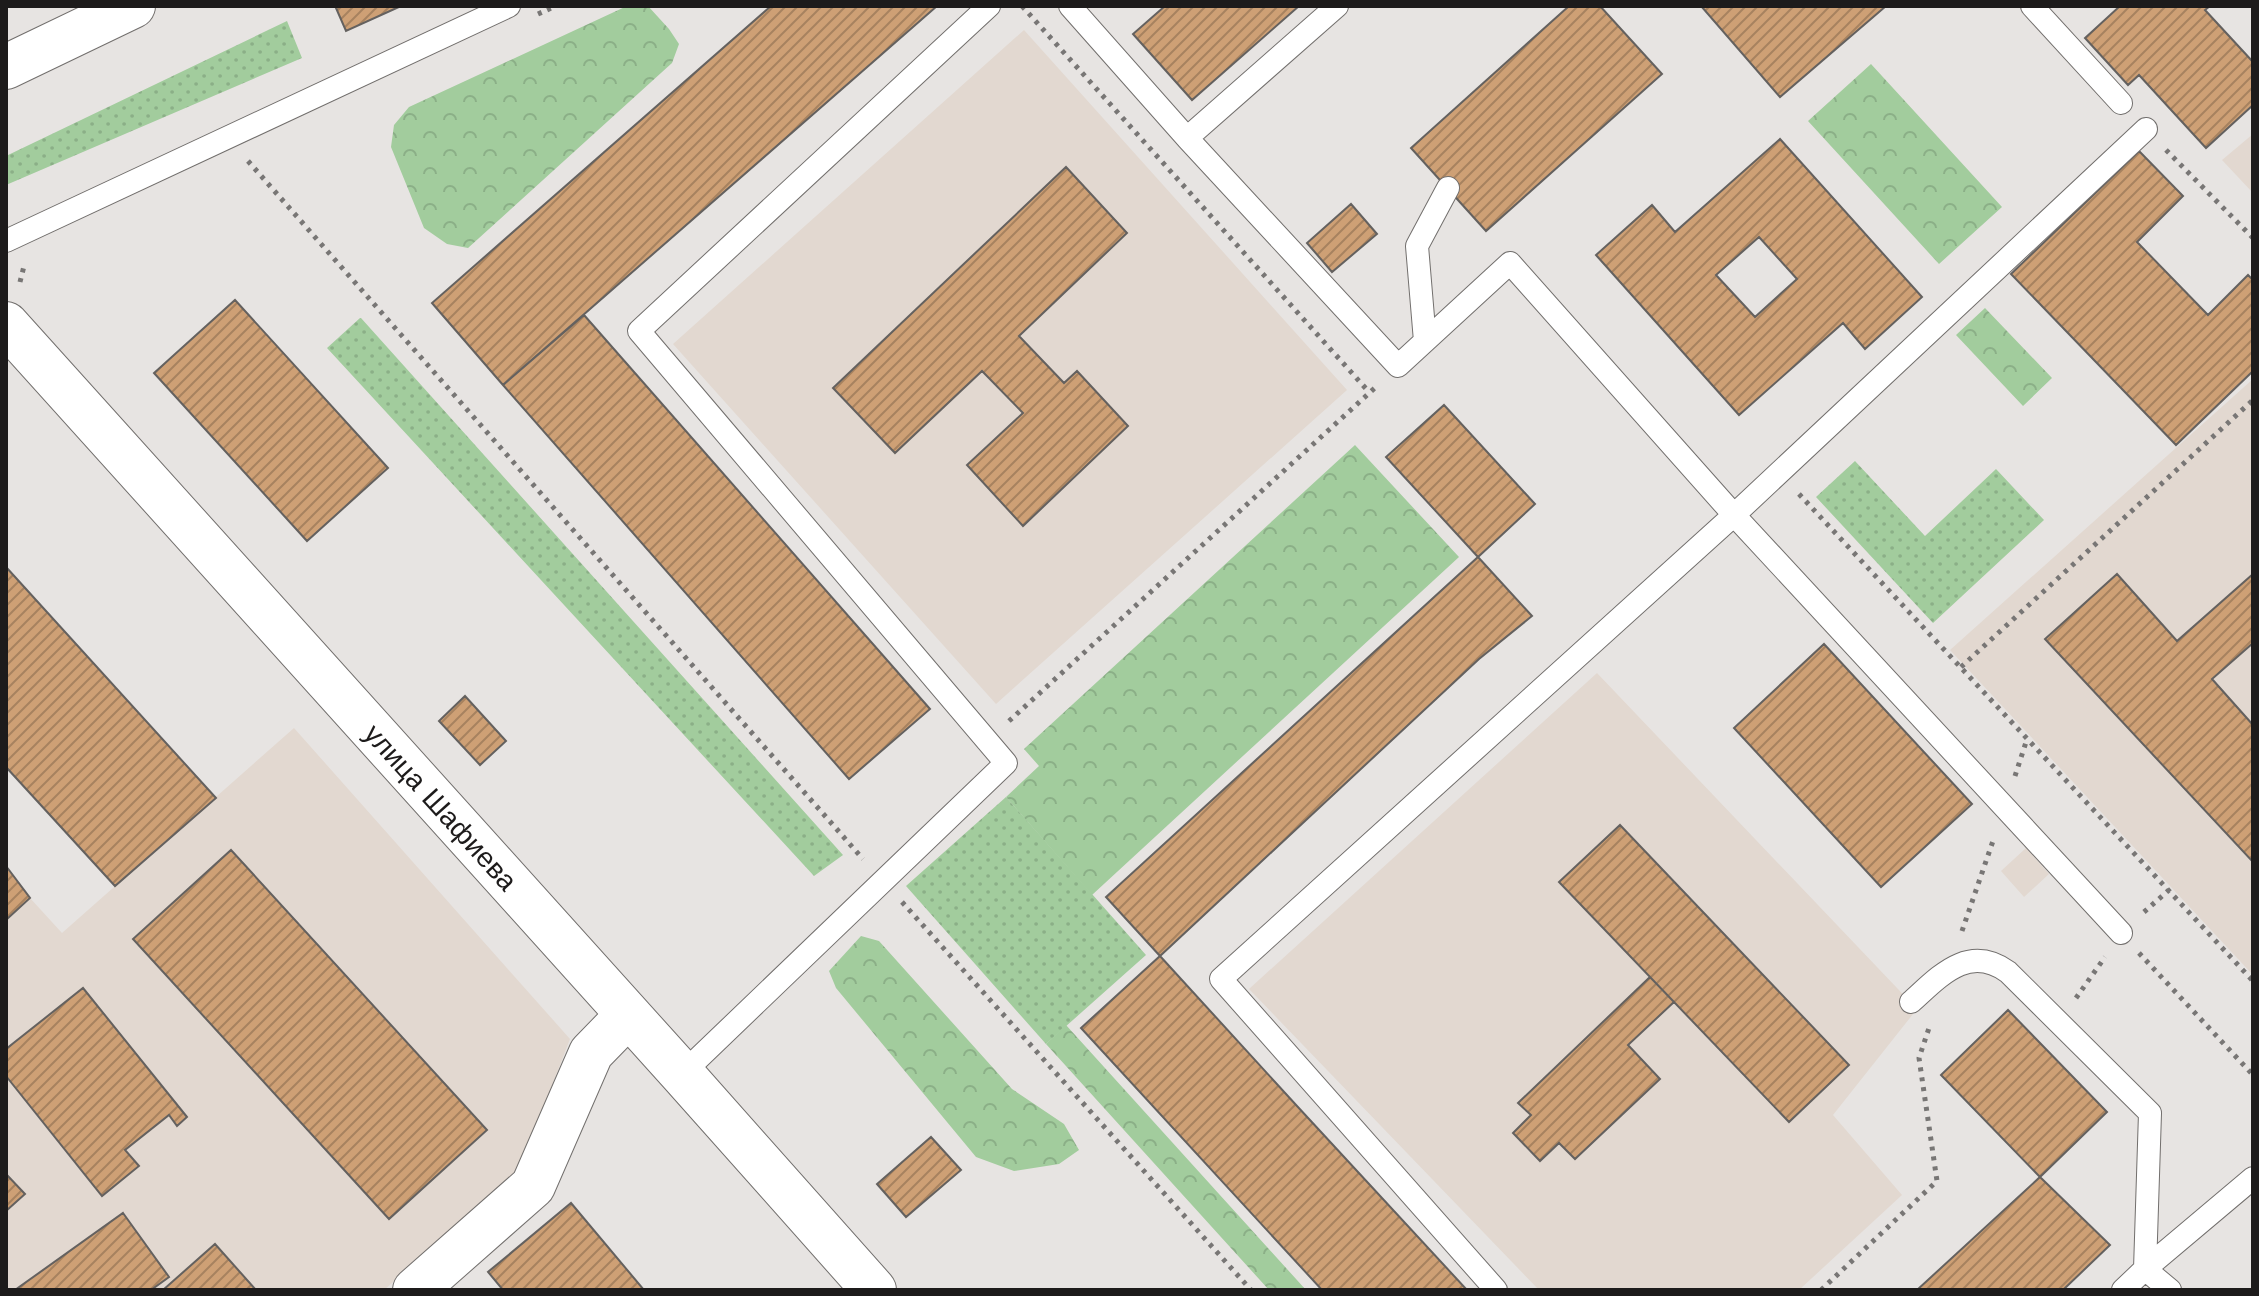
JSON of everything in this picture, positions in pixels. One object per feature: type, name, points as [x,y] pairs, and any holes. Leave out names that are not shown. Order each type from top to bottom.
[{"type":"street","points":[[6,67],[114,11]]},
{"type":"street","name":"улица Шафиева","points":[[6,324],[874,1290]]},
{"type":"street","points":[[415,1290],[533,1186],[591,1053],[628,1015]]},
{"type":"lane","points":[[6,241],[509,6]]},
{"type":"lane","points":[[682,1074],[1006,763],[639,331],[989,6]]},
{"type":"lane","points":[[1070,6],[1187,138],[1398,366],[1510,263],[1734,515],[2121,933]]},
{"type":"lane","points":[[1187,138],[1337,6]]},
{"type":"lane","points":[[2032,6],[2121,103]]},
{"type":"lane","points":[[1496,1290],[1221,979],[1734,515],[2146,129]]},
{"type":"lane","points":[[1425,341],[1417,246],[1448,188]]},
{"type":"lane","points":[[1911,1002],[1949,969],[1971,961],[1996,964],[2008,972],[2150,1113],[2145,1269]]},
{"type":"lane","points":[[2123,1290],[2253,1178]]},
{"type":"lane","points":[[2145,1269],[2170,1290]]},
{"type":"path","points":[[1022,6],[1369,392]]},
{"type":"path","points":[[2146,129],[2253,238]]},
{"type":"path","points":[[242,155],[883,881],[1251,1290]]},
{"type":"path","points":[[987,741],[1398,366]]},
{"type":"path","points":[[1961,667],[2253,400]]},
{"type":"path","points":[[1779,473],[2253,981]]},
{"type":"path","points":[[1821,1290],[1937,1181],[1919,1058],[2027,739]]},
{"type":"path","points":[[2059,1023],[2121,933],[2169,890]]},
{"type":"path","points":[[2121,933],[2253,1075]]},
{"type":"shaded area","points":[[1024,30],[1347,390],[996,704],[673,344]]},
{"type":"shaded area","points":[[2253,134],[2253,193],[2222,160]]},
{"type":"shaded area","points":[[2253,379],[2253,975],[1950,650]]},
{"type":"shaded area","points":[[1597,673],[1917,1009],[1833,1115],[1902,1195],[1799,1290],[1539,1290],[1249,989]]},
{"type":"shaded area","points":[[294,728],[570,1039],[519,1172],[384,1290],[6,1290],[6,920],[30,898],[62,933]]},
{"type":"shaded area","points":[[2026,848],[2049,874],[2024,897],[2001,871]]},
{"type":"green space","points":[[627,6],[648,6],[669,29],[679,44],[672,63],[468,248],[447,244],[424,228],[391,147],[394,125],[409,107]]},
{"type":"green space","points":[[287,21],[302,58],[6,185],[6,156]]},
{"type":"green space","points":[[1871,64],[2002,207],[1939,264],[1808,121]]},
{"type":"green space","points":[[1985,308],[2052,378],[2023,406],[1956,335]]},
{"type":"green space","points":[[360,318],[843,855],[814,876],[327,348]]},
{"type":"green space","points":[[1355,445],[1459,557],[1092,895],[1006,797],[1039,766],[1024,749]]},
{"type":"green space","points":[[1855,461],[1925,536],[1996,469],[2044,520],[1933,623],[1816,497]]},
{"type":"green space","points":[[1006,797],[1146,955],[1046,1044],[906,886]]},
{"type":"green space","points":[[861,936],[879,941],[1012,1089],[1064,1124],[1079,1150],[1059,1164],[1014,1171],[976,1157],[836,988],[829,971]]},
{"type":"green space","points":[[1066,1025],[1306,1290],[1269,1290],[1046,1044]]},
{"type":"building","points":[[401,6],[346,31],[336,8]]},
{"type":"building","points":[[771,6],[937,6],[503,385],[432,303]]},
{"type":"building","points":[[1165,6],[1299,6],[1192,100],[1133,34]]},
{"type":"building","points":[[1569,6],[1600,6],[1662,74],[1486,231],[1411,148]]},
{"type":"building","points":[[1701,6],[1886,6],[1780,97]]},
{"type":"building","points":[[2120,6],[2210,6],[2205,10],[2253,62],[2253,105],[2206,148],[2139,75],[2128,85],[2085,38]]},
{"type":"building","points":[[1780,139],[1922,297],[1865,349],[1843,323],[1739,415],[1596,255],[1652,205],[1675,232]],"holes":[[[1759,237],[1797,279],[1755,317],[1716,275]]]},
{"type":"building","points":[[2139,151],[2183,196],[2137,242],[2208,315],[2248,275],[2253,280],[2253,371],[2176,445],[2011,274]]},
{"type":"building","points":[[1066,167],[1127,233],[1019,336],[1064,383],[1077,371],[1128,426],[1023,526],[967,465],[1023,413],[982,371],[895,453],[833,388]]},
{"type":"building","points":[[1351,204],[1377,234],[1332,272],[1307,243]]},
{"type":"building","points":[[235,300],[388,468],[307,541],[154,373]]},
{"type":"building","points":[[584,315],[930,709],[849,779],[503,385]]},
{"type":"building","points":[[1444,405],[1535,504],[1478,557],[1386,457]]},
{"type":"building","points":[[1478,557],[1532,616],[1479,659],[1160,956],[1106,897]]},
{"type":"building","points":[[6,567],[216,798],[115,886],[6,767]]},
{"type":"building","points":[[2117,574],[2177,641],[2253,574],[2253,643],[2212,679],[2253,725],[2253,862],[2045,639]]},
{"type":"building","points":[[1824,644],[1972,804],[1881,887],[1734,728]]},
{"type":"building","points":[[465,696],[506,741],[480,765],[439,721]]},
{"type":"building","points":[[1620,825],[1849,1065],[1789,1122],[1559,882]]},
{"type":"building","points":[[231,850],[487,1130],[389,1219],[133,939]]},
{"type":"building","points":[[6,866],[30,898],[6,920]]},
{"type":"building","points":[[1160,956],[1467,1290],[1322,1290],[1081,1028]]},
{"type":"building","points":[[1650,977],[1674,1002],[1628,1045],[1660,1079],[1575,1159],[1559,1143],[1540,1161],[1513,1133],[1531,1115],[1518,1103]]},
{"type":"building","points":[[83,988],[187,1117],[177,1126],[169,1115],[125,1150],[139,1166],[102,1196],[6,1076],[6,1049]]},
{"type":"building","points":[[2008,1010],[2107,1112],[2040,1177],[1941,1075]]},
{"type":"building","points":[[931,1137],[961,1170],[906,1217],[877,1184]]},
{"type":"building","points":[[6,1174],[25,1194],[6,1211]]},
{"type":"building","points":[[2040,1177],[2110,1245],[2063,1290],[1917,1290]]},
{"type":"building","points":[[571,1203],[644,1290],[503,1290],[488,1272]]},
{"type":"building","points":[[123,1213],[169,1277],[151,1290],[15,1290]]},
{"type":"building","points":[[215,1244],[256,1290],[163,1290]]}]
